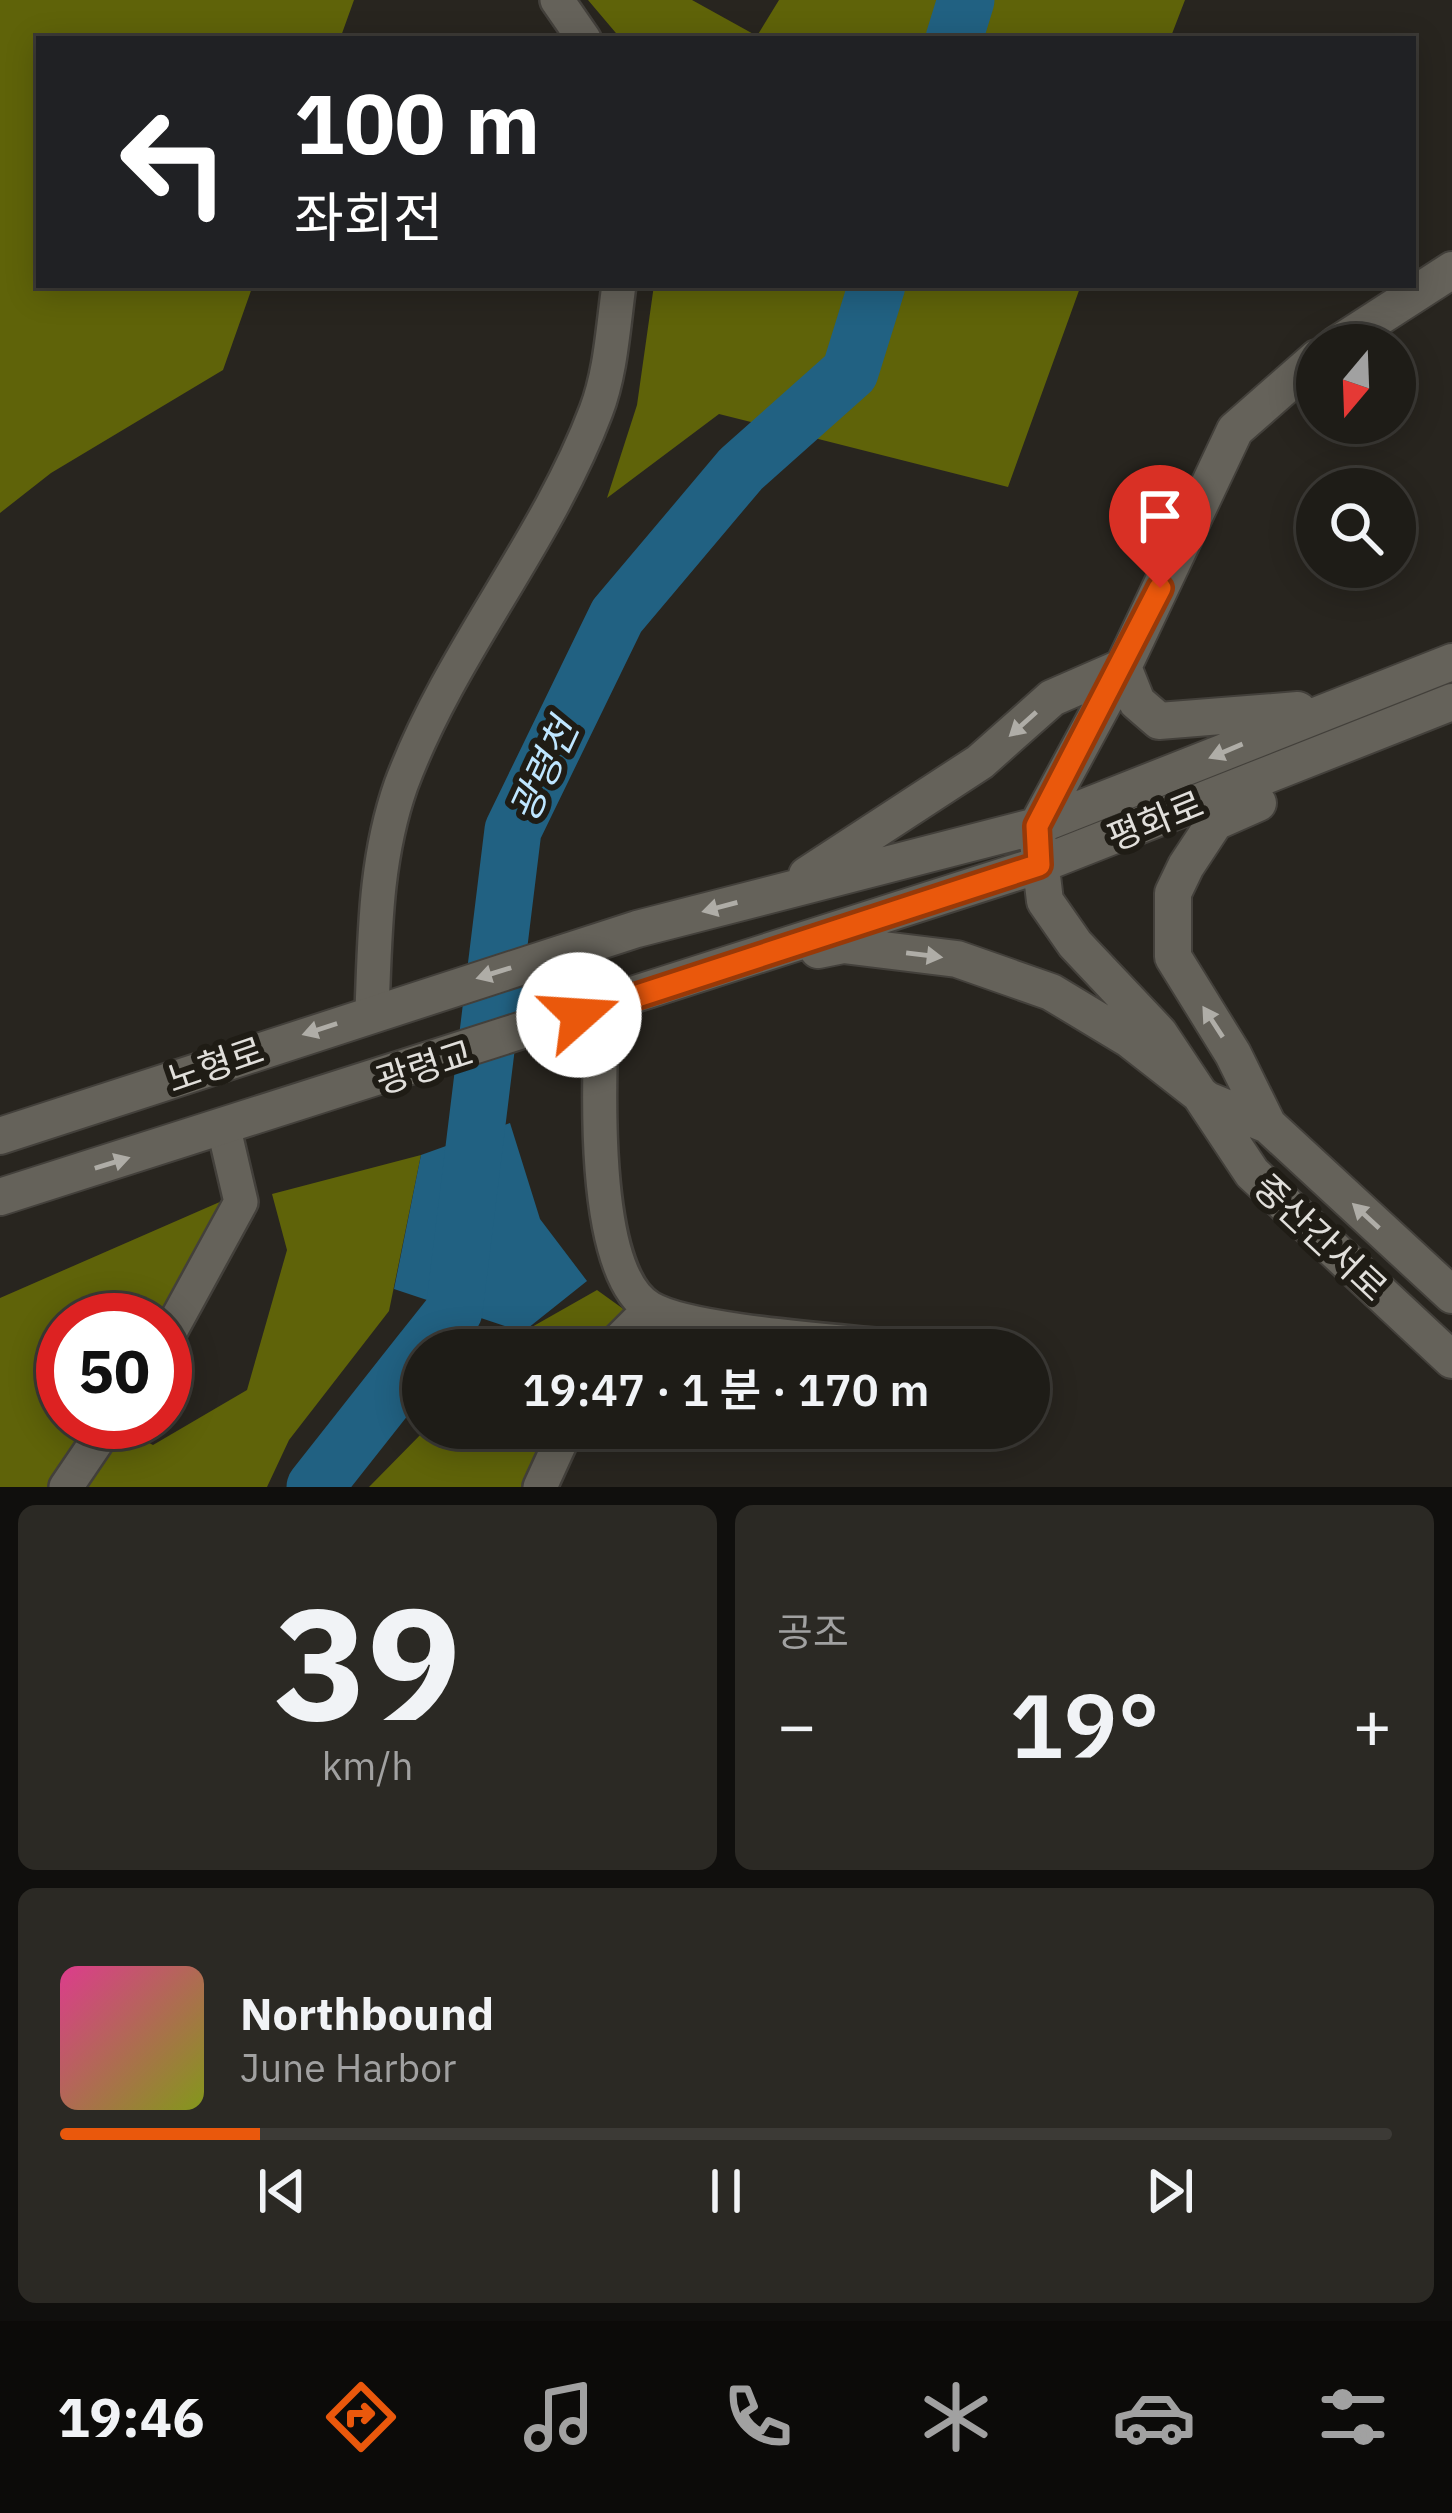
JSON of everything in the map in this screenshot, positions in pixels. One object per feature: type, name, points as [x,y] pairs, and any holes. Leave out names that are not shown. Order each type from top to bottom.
[{"type":"main road","points":[[1368,324],[1452,270]]},
{"type":"main road","points":[[1037,826],[1123,667],[1235,430],[1296,376]]},
{"type":"main road","name":"평화로","points":[[638,928],[1037,826],[1452,662]]},
{"type":"main road","points":[[1123,667],[1137,702],[1159,721],[1330,707]]},
{"type":"main road","points":[[784,891],[980,762],[1052,698],[1123,667]]},
{"type":"main road","name":"평화로","points":[[591,1011],[1039,865],[1384,724],[1452,702]]},
{"type":"main road","points":[[1268,1125],[1233,1054],[1173,957],[1173,893],[1216,822],[1283,790],[1384,724]]},
{"type":"main road","name":"중산간서로","points":[[1037,826],[1045,901],[1075,944],[1159,1033],[1252,1173],[1452,1360]]},
{"type":"main road","name":"광령교","points":[[431,992],[638,928]]},
{"type":"main road","points":[[685,978],[843,945],[957,959],[1051,992],[1129,1039],[1207,1100]]},
{"type":"main road","name":"노형로","points":[[0,1136],[431,992]]},
{"type":"main road","name":"광령교","points":[[336,1094],[591,1011]]},
{"type":"main road","name":"노형로","points":[[0,1198],[336,1094]]},
{"type":"main road","name":"중산간서로","points":[[1207,1100],[1268,1125],[1452,1295]]},
{"type":"street","points":[[557,0],[582,36]]},
{"type":"street","points":[[372,1011],[376,894],[401,787],[452,676],[582,443],[606,372],[619,288]]},
{"type":"street","points":[[591,1011],[602,1194],[628,1286],[650,1309],[748,1329]]},
{"type":"street","name":"노형로","points":[[191,1293],[241,1202],[224,1129]]},
{"type":"street","points":[[630,1329],[650,1309]]},
{"type":"street","points":[[65,1487],[91,1449]]},
{"type":"street","points":[[540,1487],[557,1449]]},
{"type":"shaded area","points":[[0,0],[354,0],[341,36],[36,36],[36,288],[252,288],[223,370],[51,473],[0,513]]},
{"type":"shaded area","points":[[588,0],[692,0],[757,36],[618,36]]},
{"type":"shaded area","points":[[779,0],[1185,0],[1171,36],[757,36]]},
{"type":"shaded area","points":[[654,288],[1080,288],[1008,487],[719,414],[607,498],[637,405]]},
{"type":"shaded area","points":[[421,1155],[389,1311],[289,1440],[267,1487],[0,1487],[0,1298],[222,1201],[175,1293],[36,1293],[36,1449],[192,1449],[192,1422],[247,1390],[287,1250],[272,1194]]},
{"type":"shaded area","points":[[597,1290],[647,1329],[528,1329]]},
{"type":"shaded area","points":[[406,1449],[571,1449],[560,1487],[369,1487]]},
{"type":"water","points":[[510,1123],[540,1219],[587,1281],[527,1329],[514,1329],[394,1289],[421,1155]]},
{"type":"waterway","name":"광령천","points":[[955,36],[966,0]]},
{"type":"waterway","name":"광령천","points":[[440,1329],[454,1311],[513,830],[617,616],[741,469],[850,372],[876,288]]},
{"type":"waterway","name":"광령천","points":[[315,1487],[402,1377]]},
{"type":"route","points":[[579,1015],[1039,865],[1037,826],[1160,588]]}]
